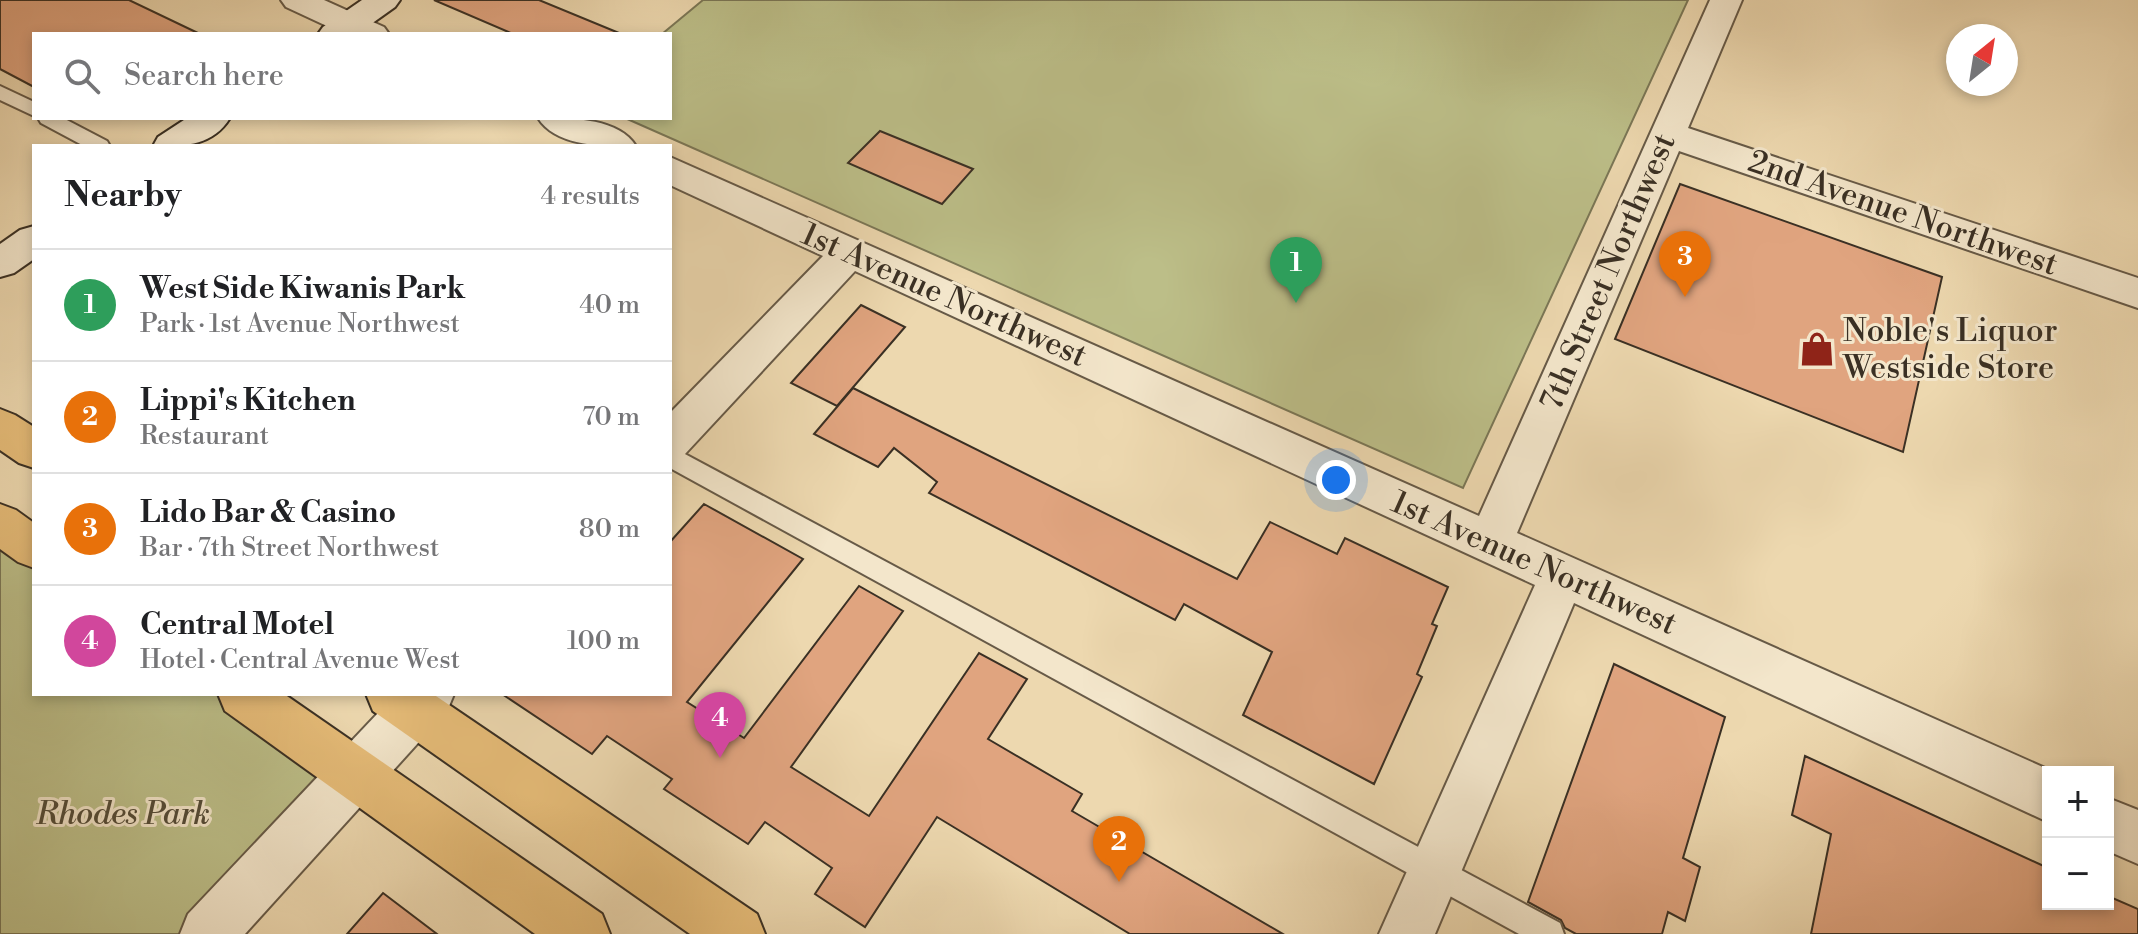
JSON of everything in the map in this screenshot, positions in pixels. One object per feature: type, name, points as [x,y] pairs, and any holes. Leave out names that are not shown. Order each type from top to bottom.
[{"type":"highway","points":[[0,427],[32,449]]},
{"type":"highway","points":[[0,524],[32,547]]},
{"type":"highway","points":[[246,696],[582,934]]},
{"type":"highway","points":[[412,699],[737,934]]},
{"type":"street","points":[[297,0],[352,31],[384,0]]},
{"type":"street","name":"7th Street Northwest","points":[[1490,543],[1726,0]]},
{"type":"street","points":[[174,144],[209,120]]},
{"type":"street","points":[[560,120],[614,144]]},
{"type":"street","name":"2nd Avenue Northwest","points":[[1668,134],[2138,293]]},
{"type":"street","name":"1st Avenue Northwest","points":[[672,171],[2042,793]]},
{"type":"street","points":[[0,263],[32,241]]},
{"type":"street","points":[[672,439],[850,252]]},
{"type":"street","points":[[1407,934],[1562,576]]},
{"type":"street","points":[[208,934],[358,774],[412,699]]},
{"type":"street","points":[[2114,827],[2138,837]]},
{"type":"lane","points":[[0,92],[32,109]]},
{"type":"lane","points":[[52,120],[96,144]]},
{"type":"lane","points":[[672,457],[1549,934]]},
{"type":"green space","points":[[703,0],[1688,0],[1463,488],[630,120],[672,120],[672,32],[664,32]]},
{"type":"green space","name":"Rhodes Park","points":[[0,524],[32,547],[32,696],[246,696],[358,774],[209,934],[0,934]]},
{"type":"building","points":[[0,0],[129,0],[196,32],[32,32],[32,86],[0,69]]},
{"type":"building","points":[[434,0],[539,0],[617,32],[508,32]]},
{"type":"building","points":[[880,131],[973,169],[942,204],[848,163]]},
{"type":"building","points":[[1680,184],[1942,277],[1903,452],[1615,339]]},
{"type":"building","points":[[861,305],[905,327],[837,406],[791,383]]},
{"type":"building","points":[[853,388],[1237,579],[1270,522],[1337,554],[1345,538],[1448,587],[1432,624],[1437,626],[1417,674],[1422,677],[1374,784],[1243,715],[1272,652],[1184,604],[1175,620],[929,493],[937,482],[894,448],[878,467],[814,434]]},
{"type":"building","points":[[704,504],[803,559],[687,702],[744,738],[859,586],[903,611],[791,767],[869,816],[979,653],[1027,679],[988,739],[1082,794],[1072,811],[1283,934],[1130,934],[937,817],[865,927],[815,894],[832,868],[765,822],[748,844],[664,789],[672,779],[607,736],[592,754],[505,696],[672,696],[672,540]]},
{"type":"building","points":[[1614,664],[1725,717],[1683,858],[1700,867],[1685,921],[1668,912],[1662,934],[1576,934],[1565,928],[1561,920],[1528,902]]},
{"type":"building","points":[[1805,756],[2042,865],[2042,910],[2114,910],[2114,899],[2138,909],[2138,934],[1811,934],[1831,834],[1792,815]]},
{"type":"building","points":[[383,893],[437,934],[347,934]]},
{"type":"place","name":"Lido Bar & Casino","points":[[1685,297]]},
{"type":"place","name":"West Side Kiwanis Park","points":[[1296,303]]},
{"type":"place","name":"Noble's Liquor Westside Store","points":[[1817,349]]},
{"type":"place","name":"Central Motel","points":[[720,758]]},
{"type":"place","name":"Lippi's Kitchen","points":[[1119,882]]}]
